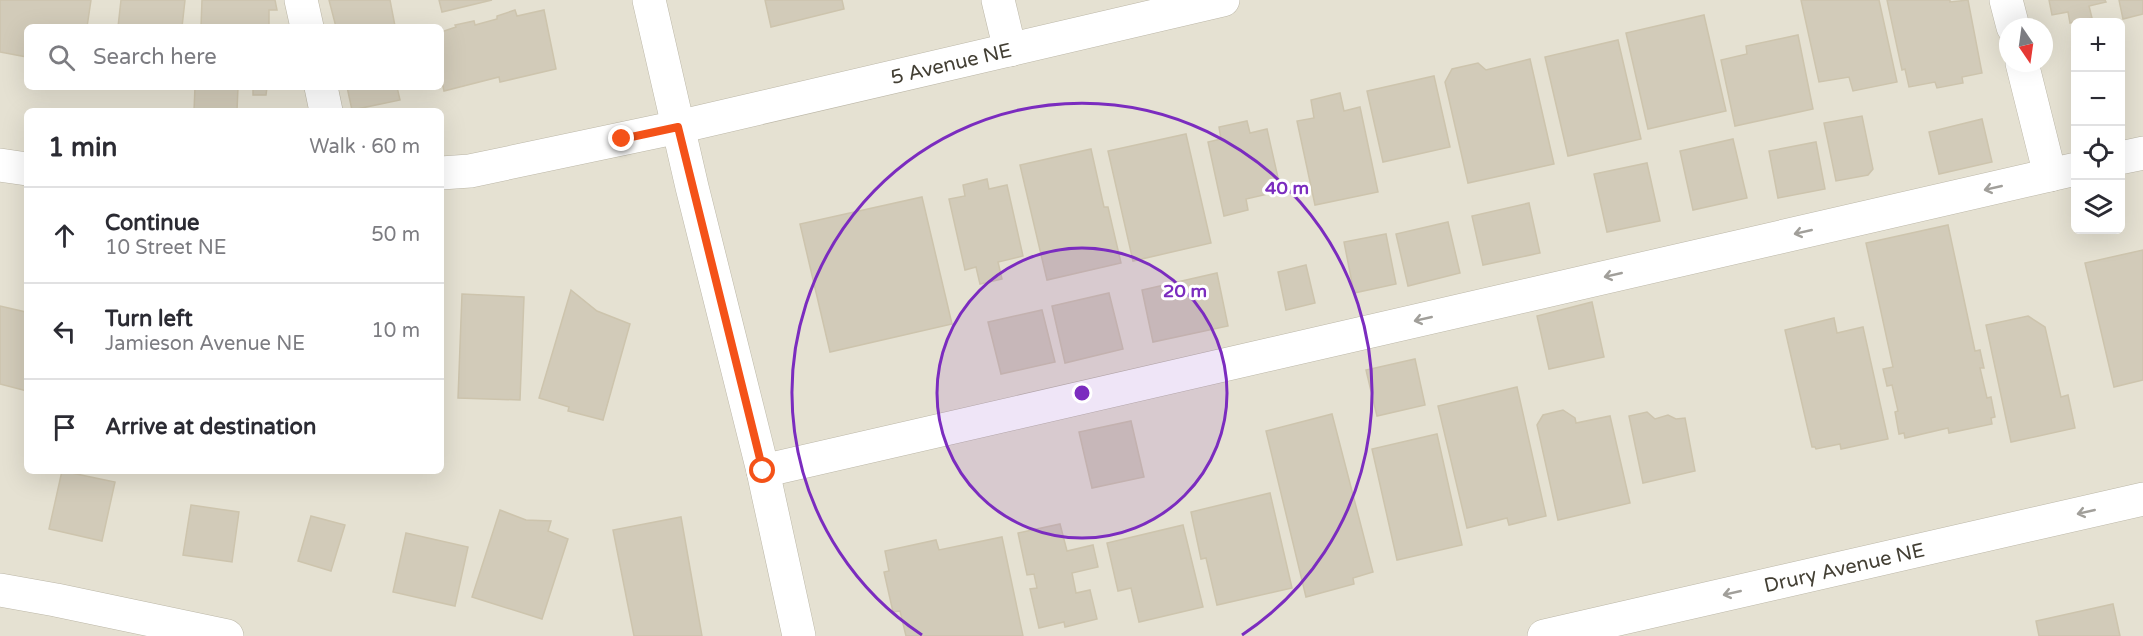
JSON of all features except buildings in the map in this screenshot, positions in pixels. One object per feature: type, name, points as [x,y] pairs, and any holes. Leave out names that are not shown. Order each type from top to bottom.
[{"type":"street","points":[[301,0],[306,24]]},
{"type":"street","points":[[649,0],[763,471],[799,636]]},
{"type":"street","points":[[998,0],[1010,50]]},
{"type":"street","name":"5 Avenue NE","points":[[444,173],[470,171],[678,127],[1223,0]]},
{"type":"street","points":[[2006,0],[2011,18]]},
{"type":"street","points":[[763,471],[2063,172],[2025,72]]},
{"type":"street","points":[[322,90],[325,108]]},
{"type":"street","points":[[2125,157],[2143,153]]},
{"type":"street","points":[[0,165],[24,169]]},
{"type":"street","name":"Drury Avenue NE","points":[[1544,636],[2143,499]]},
{"type":"street","points":[[0,590],[227,636]]},
{"type":"shaded area","points":[[0,0],[2143,0],[2143,636],[0,636]]},
{"type":"route","points":[[622,139],[678,127],[763,471]]}]
